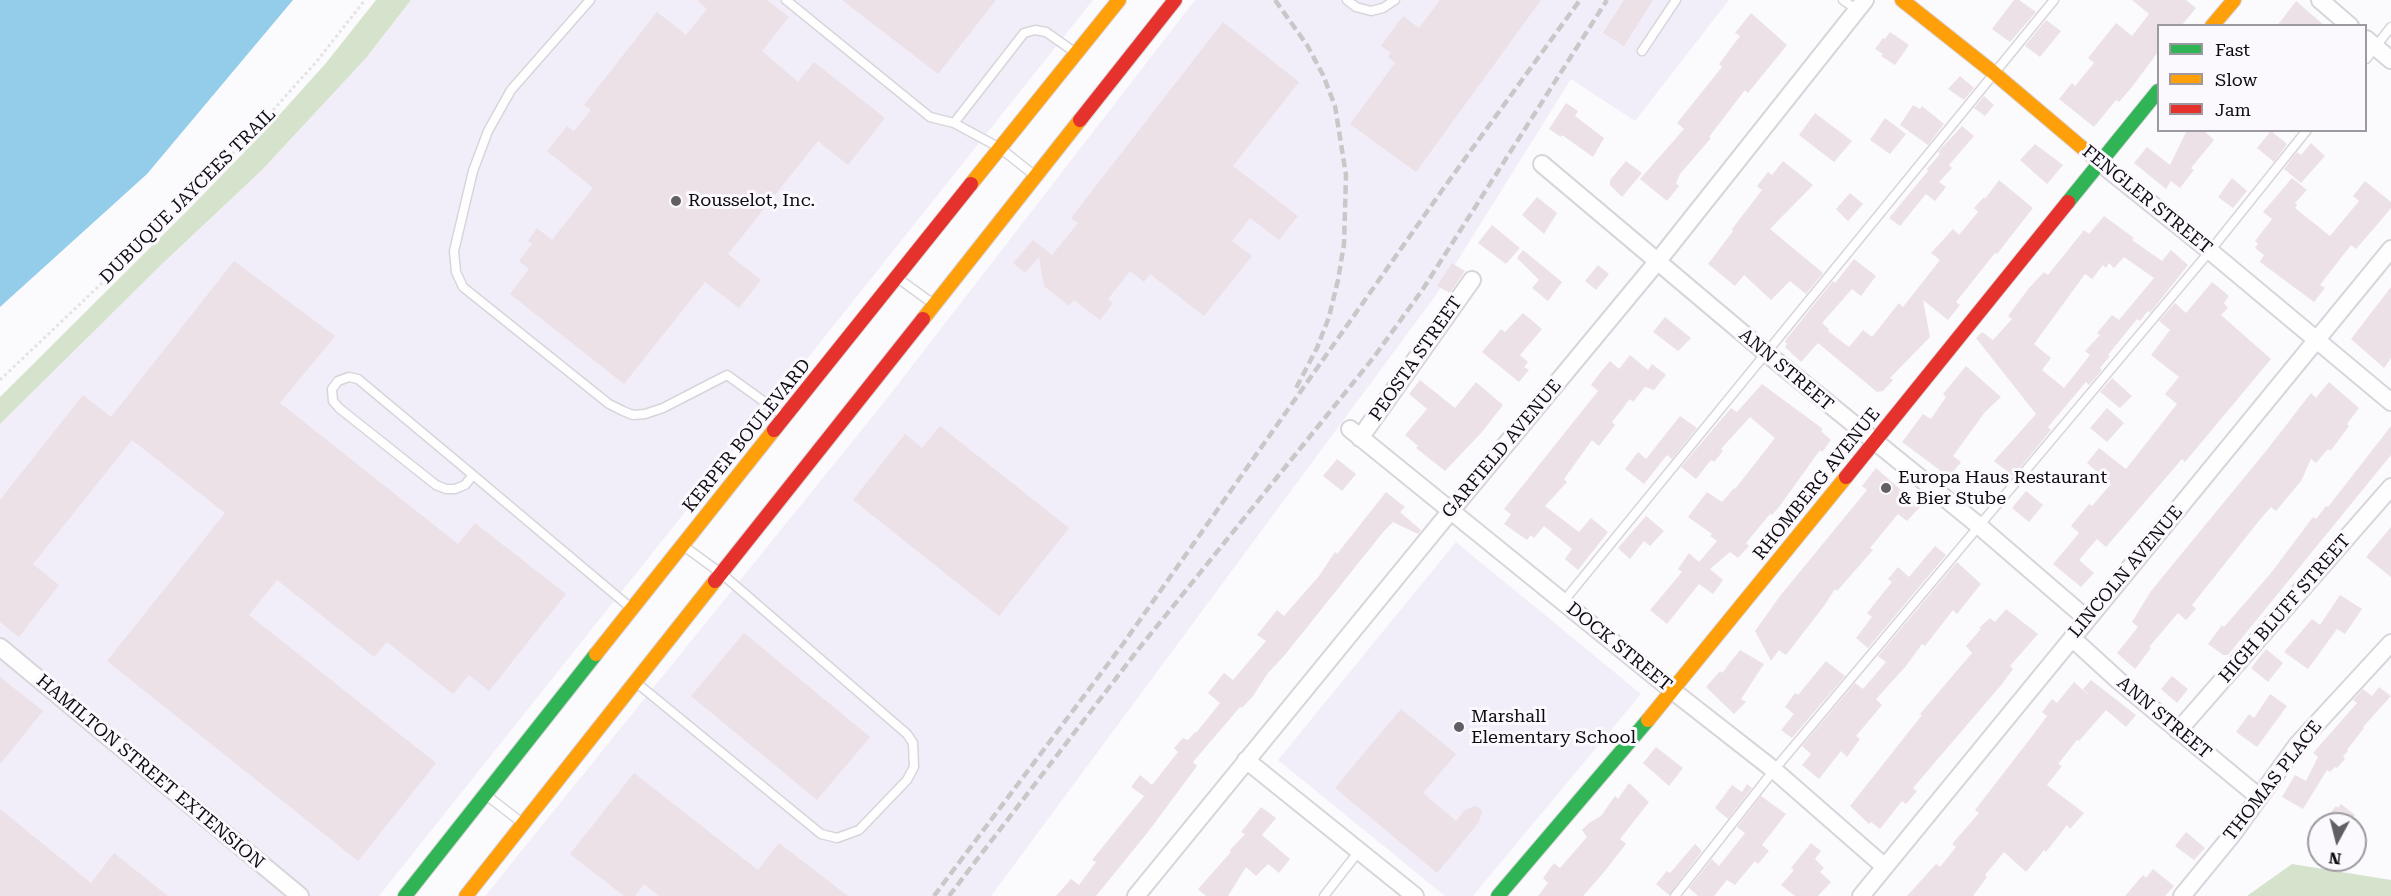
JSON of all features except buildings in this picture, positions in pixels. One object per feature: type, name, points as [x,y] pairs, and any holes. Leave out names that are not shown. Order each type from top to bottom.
[{"type":"street","name":"KERPER BOULEVARD","points":[[405,896],[682,545],[1119,0]]},
{"type":"street","points":[[466,896],[1175,0]]},
{"type":"street","name":"FENGLER STREET","points":[[1902,0],[1994,73],[2391,402]]},
{"type":"street","points":[[2214,24],[2234,0]]},
{"type":"street","points":[[2320,0],[2348,24]]},
{"type":"street","name":"GARFIELD AVENUE","points":[[1136,896],[1657,262],[1855,3]]},
{"type":"street","points":[[2369,48],[2391,60]]},
{"type":"street","name":"RHOMBERG AVENUE","points":[[1498,896],[1673,691],[2157,92]]},
{"type":"street","name":"ANN STREET","points":[[1542,164],[1874,443],[1978,525],[2087,620]]},
{"type":"street","name":"LINCOLN AVENUE","points":[[1862,896],[2391,249]]},
{"type":"street","name":"PEOSTA STREET","points":[[1355,434],[1472,280]]},
{"type":"street","name":"DOCK STREET","points":[[1355,434],[1774,770],[1885,867]]},
{"type":"street","name":"HIGH BLUFF STREET","points":[[2178,731],[2391,487]]},
{"type":"street","name":"ANN STREET","points":[[2072,638],[2178,731],[2259,797]]},
{"type":"street","name":"THOMAS PLACE","points":[[2181,896],[2232,835],[2296,745],[2391,643]]},
{"type":"street","name":"HAMILTON STREET EXTENSION","points":[[0,647],[300,896]]},
{"type":"street","points":[[1246,760],[1415,896]]},
{"type":"lane","points":[[590,0],[511,90],[488,131],[473,171],[454,251],[456,272],[463,288],[600,397],[633,415],[663,408],[727,375],[786,417]]},
{"type":"lane","points":[[786,0],[930,117],[954,123],[1000,148],[1036,177]]},
{"type":"lane","points":[[1347,0],[1356,7],[1371,11],[1383,8],[1395,0]]},
{"type":"lane","points":[[1642,51],[1676,0]]},
{"type":"lane","points":[[1563,602],[2054,0]]},
{"type":"lane","points":[[2369,48],[2391,27]]},
{"type":"lane","points":[[954,123],[1024,33],[1035,30],[1046,32],[1076,53]]},
{"type":"lane","points":[[1675,896],[1774,770],[2210,251],[2305,132]]},
{"type":"lane","points":[[896,278],[935,305]]},
{"type":"lane","points":[[473,475],[465,485],[455,489],[446,489],[436,485],[339,408],[333,400],[332,389],[338,381],[349,377],[358,379],[473,475],[632,609]]},
{"type":"lane","points":[[636,682],[821,834],[837,838],[859,830],[908,780],[914,767],[913,743],[907,734],[722,574],[682,545]]},
{"type":"lane","points":[[485,795],[524,824]]},
{"type":"lane","points":[[1324,896],[1359,851]]},
{"type":"path","name":"DUBUQUE JAYCEES TRAIL","points":[[0,381],[140,247],[251,135],[317,61],[365,0]]},
{"type":"shaded area","points":[[411,0],[1093,0],[379,896],[0,896],[0,424],[162,264],[262,170],[366,58]]},
{"type":"shaded area","points":[[1195,0],[1729,0],[1635,121],[1571,79],[1436,295],[991,896],[485,896],[885,401]]},
{"type":"shaded area","name":"Marshall Elementary School","points":[[1456,542],[1641,694],[1473,896],[1445,896],[1278,760]]},
{"type":"green space","points":[[376,0],[411,0],[366,58],[262,170],[162,264],[0,424],[0,397],[264,132],[326,63]]},
{"type":"green space","points":[[2292,864],[2307,866],[2307,872],[2342,872],[2391,880],[2391,896],[2247,896]]},
{"type":"water","points":[[0,0],[293,0],[147,174],[0,307]]},
{"type":"railway","points":[[1275,0],[1307,45],[1323,75],[1335,106],[1346,175],[1344,244],[1338,280],[1329,317],[1317,348],[1296,388]]},
{"type":"railway","points":[[934,896],[1123,644],[1443,189],[1580,0]]},
{"type":"railway","points":[[949,896],[1137,651],[1374,357],[1423,289],[1607,0]]},
{"type":"traffic: fast","points":[[2068,202],[2157,92]]},
{"type":"traffic: fast","points":[[405,896],[596,654]]},
{"type":"traffic: fast","points":[[1498,896],[1648,720]]},
{"type":"traffic: slow","points":[[971,184],[1119,0]]},
{"type":"traffic: slow","points":[[1902,0],[1994,73],[2099,162]]},
{"type":"traffic: slow","points":[[2214,24],[2234,0]]},
{"type":"traffic: slow","points":[[923,319],[1080,120]]},
{"type":"traffic: slow","points":[[596,654],[774,430]]},
{"type":"traffic: slow","points":[[1648,720],[1846,477]]},
{"type":"traffic: slow","points":[[466,896],[715,581]]},
{"type":"traffic: jam","points":[[1080,120],[1175,0]]},
{"type":"traffic: jam","points":[[774,430],[971,184]]},
{"type":"traffic: jam","points":[[1846,477],[2068,202]]},
{"type":"traffic: jam","points":[[715,581],[923,319]]},
{"type":"place","name":"Rousselot, Inc.","points":[[676,201]]},
{"type":"place","name":"Europa Haus Restaurant & Bier Stube","points":[[1886,488]]},
{"type":"place","name":"Marshall Elementary School","points":[[1459,727]]}]
